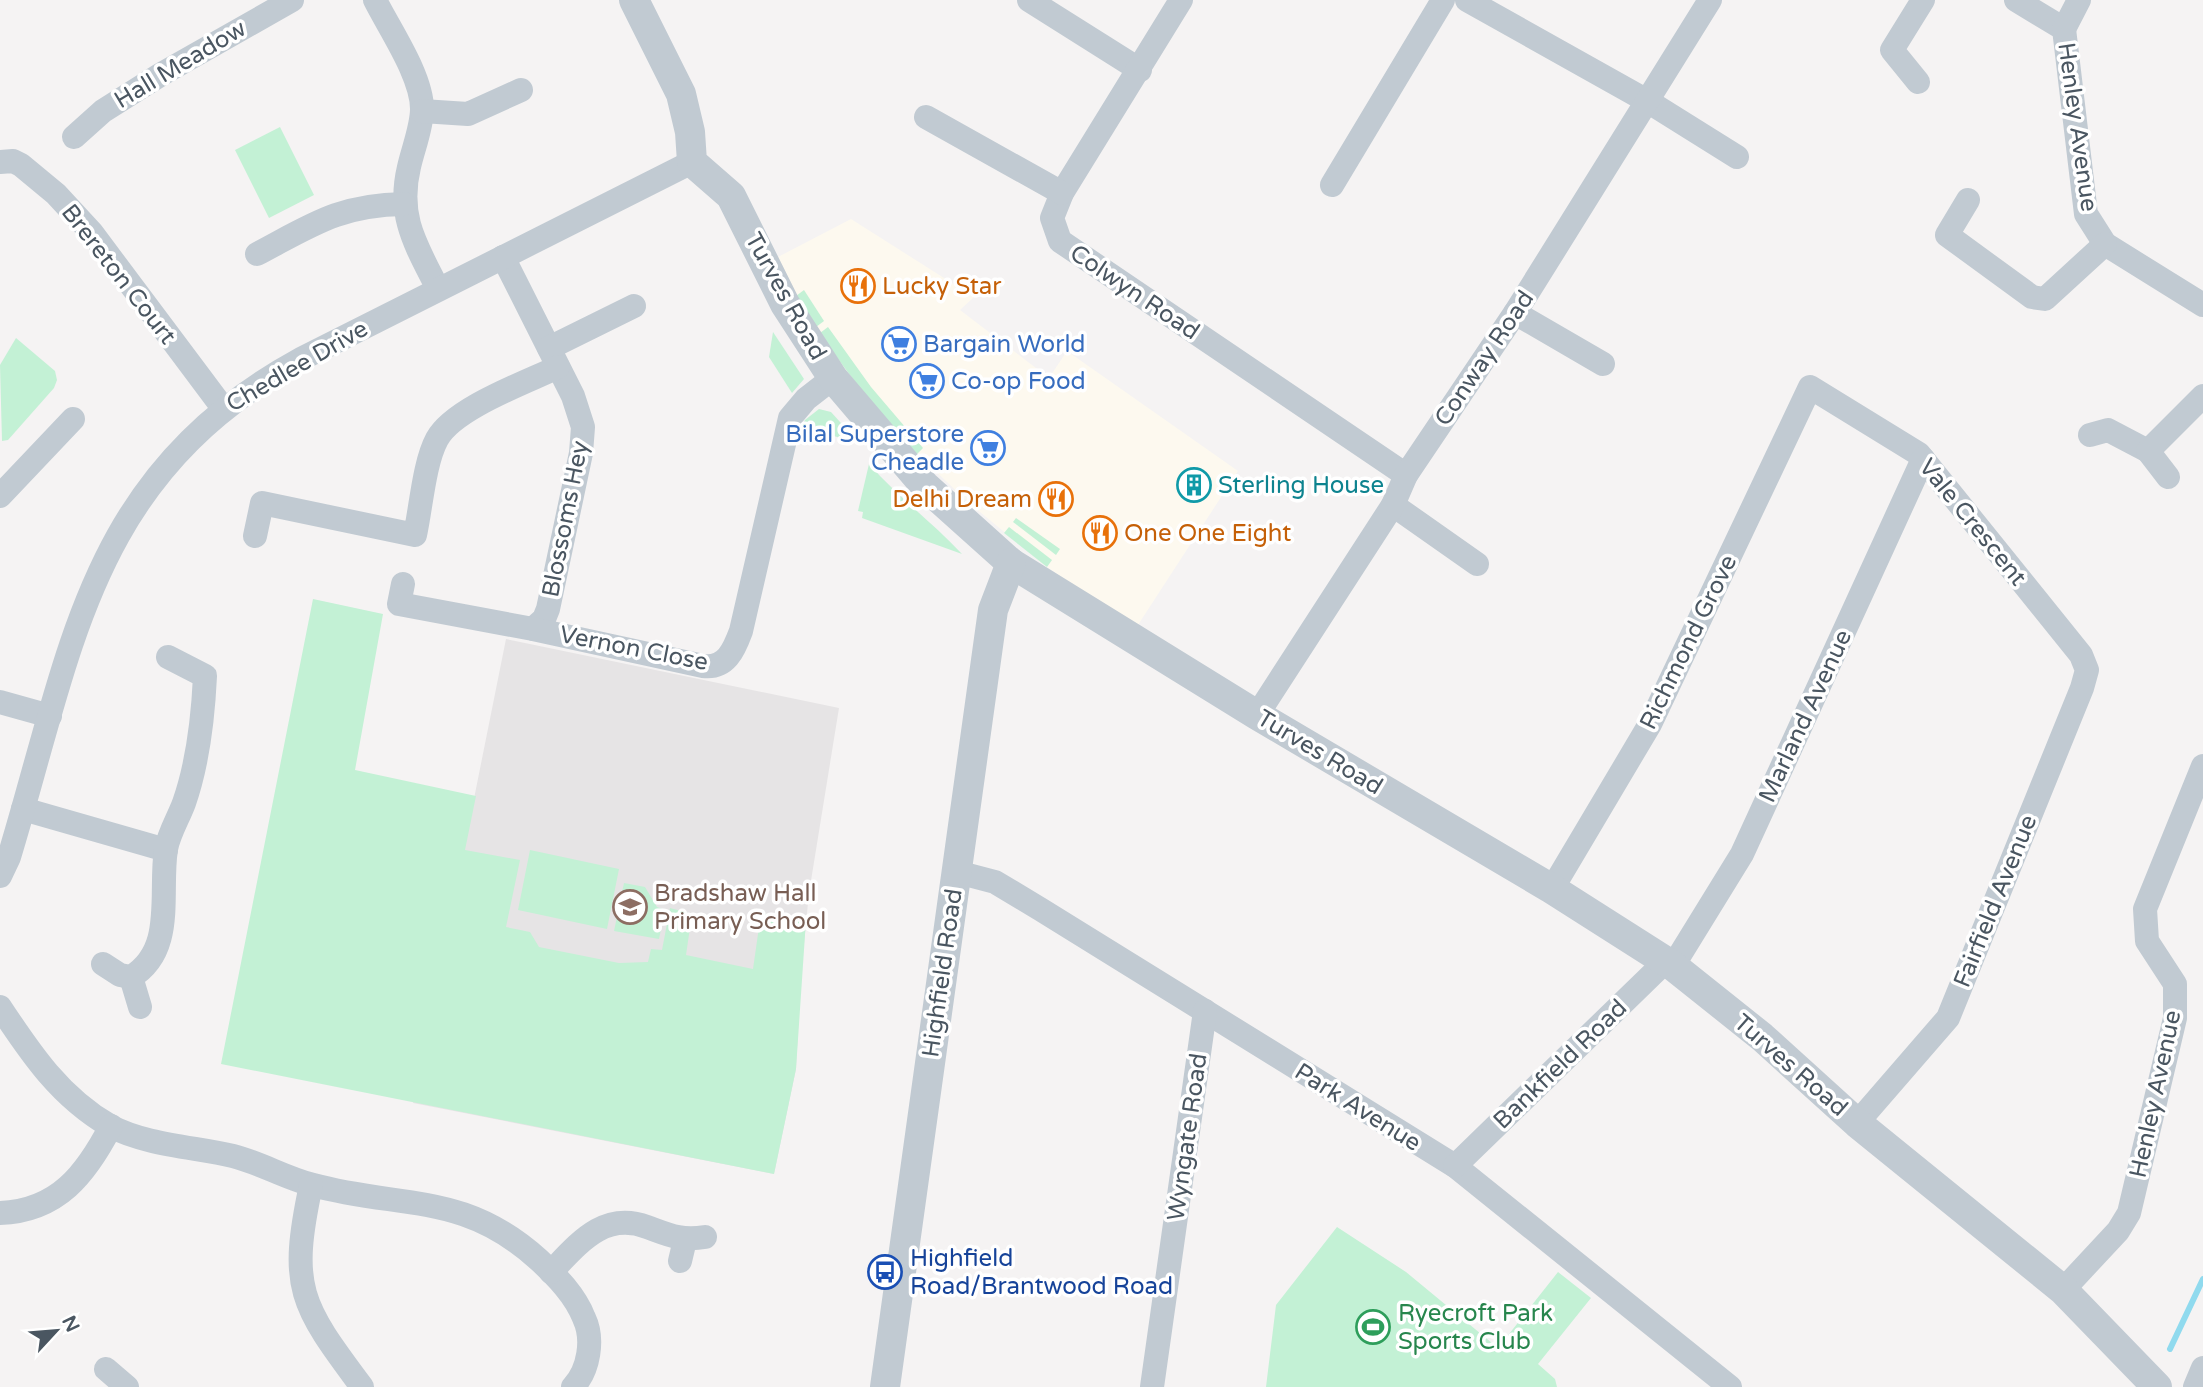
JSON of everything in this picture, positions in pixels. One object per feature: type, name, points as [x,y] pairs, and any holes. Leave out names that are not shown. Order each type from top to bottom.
[{"type":"street","name":"Hall Meadow","points":[[74,136],[103,111],[160,75],[292,0]]},
{"type":"street","points":[[375,0],[414,77],[422,111],[406,178],[404,204],[412,237],[439,289]]},
{"type":"street","points":[[634,0],[681,94],[690,132],[692,162]]},
{"type":"street","points":[[1029,0],[1140,70]]},
{"type":"street","name":"Colwyn Road","points":[[1181,0],[1062,193],[1052,218],[1060,241],[1406,475]]},
{"type":"street","points":[[1332,185],[1443,0]]},
{"type":"street","points":[[1467,0],[1649,102],[1737,157]]},
{"type":"street","name":"Conway Road","points":[[1257,715],[1392,505],[1406,475],[1515,313],[1649,102],[1710,0]]},
{"type":"street","points":[[1918,82],[1892,50],[1923,0]]},
{"type":"street","name":"Henley Avenue","points":[[2017,0],[2063,29],[2086,214],[2105,244],[2203,306]]},
{"type":"street","points":[[2063,29],[2079,0]]},
{"type":"street","points":[[422,111],[468,114],[521,90]]},
{"type":"street","points":[[926,117],[1062,193]]},
{"type":"street","name":"Brereton Court","points":[[0,162],[13,161],[21,165],[72,210],[223,408]]},
{"type":"street","name":"Chedlee Drive","points":[[0,876],[9,857],[84,605],[125,522],[171,459],[223,408],[275,373],[692,162]]},
{"type":"street","name":"Turves Road","points":[[692,162],[732,196],[785,304],[833,378],[925,486],[1011,563],[1257,715],[1552,889],[1669,964],[1762,1037],[1857,1123],[2063,1290],[2157,1387]]},
{"type":"street","points":[[1968,200],[1947,234],[2032,298],[2045,299],[2105,244]]},
{"type":"street","points":[[257,254],[344,210],[361,206],[404,204]]},
{"type":"street","name":"Blossoms Hey","points":[[503,257],[554,357],[583,427],[581,453],[548,609],[544,619],[533,629]]},
{"type":"street","points":[[255,536],[262,503],[415,535],[432,454],[444,429],[634,306]]},
{"type":"street","points":[[1515,313],[1603,364]]},
{"type":"street","name":"Vernon Close","points":[[397,597],[703,666],[721,664],[730,656],[741,631],[790,418],[800,405],[833,378]]},
{"type":"street","name":"Vale Crescent","points":[[1810,387],[1923,459],[2081,655]]},
{"type":"street","name":"Richmond Grove","points":[[1552,889],[1650,724],[1810,387]]},
{"type":"street","points":[[2148,451],[2203,396]]},
{"type":"street","points":[[0,496],[73,419]]},
{"type":"street","points":[[2090,435],[2108,429],[2148,451],[2168,477]]},
{"type":"street","name":"Marland Avenue","points":[[1669,964],[1742,854],[1923,459]]},
{"type":"street","points":[[1392,505],[1477,565]]},
{"type":"street","name":"Highfield Road","points":[[886,1387],[993,610],[1011,563]]},
{"type":"street","name":"Fairfield Avenue","points":[[1857,1123],[1948,1018],[2082,688],[2087,670],[2081,655]]},
{"type":"street","points":[[103,964],[120,975],[131,977],[150,964],[156,953],[164,907],[166,850],[183,804],[216,677],[168,657]]},
{"type":"street","points":[[0,702],[50,716]]},
{"type":"street","name":"Henley Avenue","points":[[2063,1290],[2118,1231],[2129,1213],[2175,1018],[2175,984],[2147,941],[2145,909],[2203,766]]},
{"type":"street","points":[[23,809],[166,850]]},
{"type":"street","name":"Park Avenue","points":[[957,872],[995,882],[1455,1167],[1731,1387]]},
{"type":"street","name":"Bankfield Road","points":[[1455,1167],[1669,964]]},
{"type":"street","points":[[131,977],[140,1007]]},
{"type":"street","points":[[0,1007],[48,1077],[77,1103],[111,1126],[144,1138],[261,1164],[311,1185],[432,1203],[464,1213],[511,1237],[551,1272],[570,1293],[586,1322],[589,1351],[579,1385]]},
{"type":"street","name":"Wyngate Road","points":[[1152,1387],[1205,1011]]},
{"type":"street","points":[[0,1213],[26,1210],[60,1195],[87,1168],[111,1126]]},
{"type":"street","points":[[311,1185],[299,1249],[303,1291],[319,1328],[362,1387]]},
{"type":"street","points":[[551,1272],[590,1233],[614,1222],[635,1223],[690,1246]]},
{"type":"street","points":[[2195,1387],[2203,1368]]},
{"type":"shaded area","points":[[851,219],[974,297],[960,310],[1049,378],[1067,351],[1238,471],[1136,628],[1047,567],[969,503],[908,445],[839,361],[792,290],[776,258]]},
{"type":"shaded area","name":"Bradshaw Hall Primary School","points":[[506,639],[839,708],[809,893],[796,1069],[774,1174],[413,1103]]},
{"type":"green space","points":[[280,127],[314,195],[269,218],[235,150]]},
{"type":"green space","points":[[804,290],[824,321],[816,327],[796,296]]},
{"type":"green space","points":[[828,327],[871,387],[923,448],[917,454],[878,410],[831,349],[820,333]]},
{"type":"green space","points":[[773,332],[804,379],[792,393],[769,357]]},
{"type":"green space","points":[[16,338],[55,371],[57,380],[54,388],[8,440],[2,441],[0,365]]},
{"type":"green space","points":[[819,409],[831,412],[859,443],[801,427],[805,420]]},
{"type":"green space","points":[[869,464],[962,554],[862,518],[863,512],[858,511]]},
{"type":"green space","points":[[1016,518],[1060,549],[1056,555],[1013,522]]},
{"type":"green space","points":[[1009,527],[1052,560],[1047,567],[1004,533]]},
{"type":"green space","points":[[313,599],[383,614],[355,770],[476,796],[465,850],[520,860],[506,927],[530,932],[539,947],[619,963],[648,962],[651,949],[662,950],[670,908],[692,914],[686,955],[753,969],[761,913],[806,920],[796,1069],[774,1174],[221,1064]]},
{"type":"green space","points":[[530,850],[619,869],[607,929],[518,910]]},
{"type":"green space","points":[[624,883],[645,887],[657,907],[665,910],[659,939],[614,931]]},
{"type":"green space","name":"Ryecroft Park Sports Club","points":[[1337,1227],[1406,1272],[1498,1348],[1558,1272],[1591,1298],[1538,1364],[1555,1379],[1557,1387],[1266,1387],[1276,1305]]},
{"type":"waterway","points":[[2170,1349],[2203,1279]]},
{"type":"place","name":"Lucky Star","points":[[858,286]]},
{"type":"place","name":"Bargain World","points":[[899,344]]},
{"type":"place","name":"Co-op Food","points":[[927,381]]},
{"type":"place","name":"Bilal Superstore Cheadle","points":[[988,448]]},
{"type":"place","name":"Sterling House","points":[[1194,485]]},
{"type":"place","name":"Delhi Dream","points":[[1056,499]]},
{"type":"place","name":"One One Eight","points":[[1100,533]]},
{"type":"place","name":"Bradshaw Hall Primary School","points":[[630,907]]},
{"type":"place","name":"Highfield Road/Brantwood Road","points":[[885,1272]]},
{"type":"place","name":"Ryecroft Park Sports Club","points":[[1373,1327]]}]
